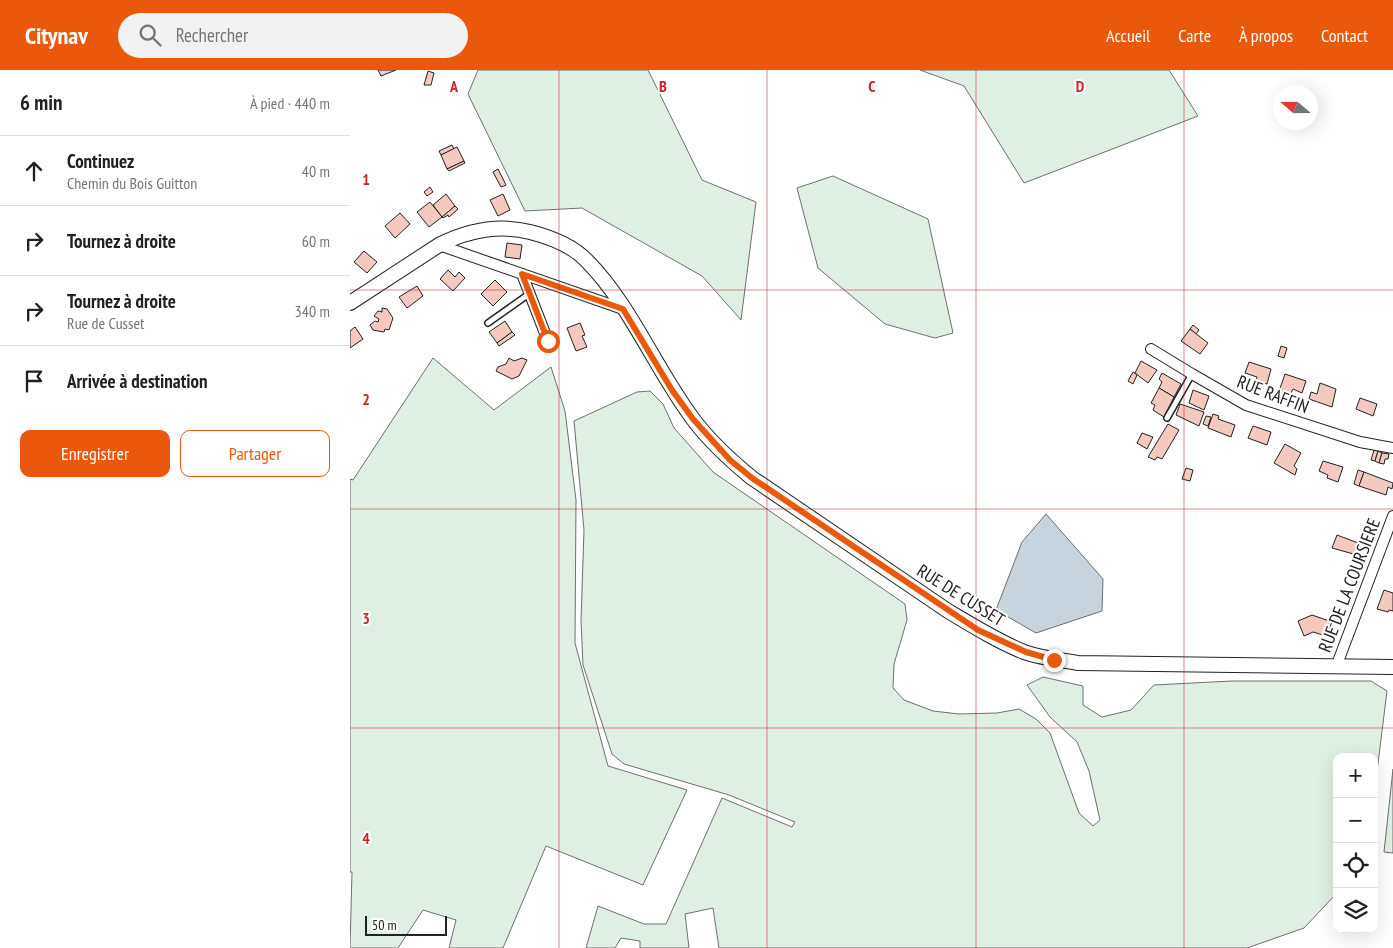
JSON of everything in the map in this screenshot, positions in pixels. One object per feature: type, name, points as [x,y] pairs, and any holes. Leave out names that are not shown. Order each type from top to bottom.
[{"type":"street","name":"RUE DE CUSSET","points":[[350,303],[438,245],[472,231],[497,228],[521,229],[545,236],[566,246],[586,260],[605,282],[672,390],[693,419],[730,460],[752,478],[941,607],[978,630],[1026,652],[1054,660],[1078,663],[1393,667]]},
{"type":"street","points":[[438,245],[623,309]]},
{"type":"street","points":[[522,274],[548,341]]},
{"type":"street","name":"RUE RAFFIN","points":[[1151,349],[1246,405],[1360,442],[1393,448]]},
{"type":"street","name":"RUE DE LA COURSIERE","points":[[1336,667],[1393,516]]},
{"type":"lane","points":[[488,323],[530,293]]},
{"type":"lane","points":[[1167,418],[1192,374]]},
{"type":"green space","points":[[478,70],[648,70],[702,180],[756,202],[741,320],[702,276],[582,208],[525,211],[468,94]]},
{"type":"green space","points":[[920,70],[1169,70],[1198,116],[1024,183],[964,86]]},
{"type":"green space","points":[[833,176],[928,219],[953,333],[935,338],[885,324],[818,268],[797,188]]},
{"type":"green space","points":[[433,358],[494,410],[551,367],[565,411],[576,500],[575,643],[608,766],[687,790],[643,885],[546,846],[503,948],[449,948],[456,920],[423,910],[398,948],[350,948],[352,872],[350,872],[350,479],[353,480]]},
{"type":"green space","points":[[650,391],[663,404],[674,428],[713,472],[905,604],[907,620],[894,664],[893,688],[904,700],[933,711],[959,714],[997,713],[1019,709],[1036,719],[1050,733],[1079,813],[1093,826],[1100,820],[1089,771],[1077,742],[1050,717],[1027,685],[1043,677],[1083,686],[1083,705],[1102,717],[1131,710],[1154,685],[1232,681],[1371,681],[1387,691],[1378,764],[1378,753],[1333,753],[1333,897],[1304,928],[1247,948],[719,948],[713,908],[685,914],[689,948],[640,948],[640,941],[621,938],[615,948],[586,948],[598,906],[644,924],[666,924],[722,798],[792,827],[795,822],[729,795],[624,764],[612,754],[583,665],[581,621],[584,530],[574,421],[637,392]]},
{"type":"green space","points":[[1393,769],[1393,853],[1384,852]]},
{"type":"shaded area","points":[[1046,514],[1103,579],[1102,611],[1036,633],[996,610],[1022,542]]},
{"type":"building","points":[[378,70],[396,70],[381,76]]},
{"type":"building","points":[[428,71],[434,73],[431,85],[424,85]]},
{"type":"building","points":[[452,145],[454,149],[441,155],[439,151]]},
{"type":"building","points":[[457,147],[464,161],[447,169],[441,155]]},
{"type":"building","points":[[464,161],[465,163],[449,171],[447,169]]},
{"type":"building","points":[[498,169],[506,185],[501,187],[493,172]]},
{"type":"building","points":[[430,187],[433,192],[427,196],[424,192]]},
{"type":"building","points":[[446,194],[455,206],[442,217],[433,205]]},
{"type":"building","points":[[503,194],[510,210],[498,216],[490,200]]},
{"type":"building","points":[[430,202],[442,217],[429,227],[417,212]]},
{"type":"building","points":[[455,206],[458,209],[449,217],[448,215],[442,217]]},
{"type":"building","points":[[400,213],[410,224],[395,238],[385,226]]},
{"type":"building","points":[[507,243],[522,245],[520,259],[505,257]]},
{"type":"building","points":[[364,251],[377,262],[367,273],[354,262]]},
{"type":"building","points":[[448,270],[455,277],[459,272],[465,278],[453,291],[440,279]]},
{"type":"building","points":[[495,280],[507,292],[493,306],[481,294]]},
{"type":"building","points":[[417,286],[423,296],[407,308],[399,297]]},
{"type":"building","points":[[382,308],[387,309],[393,318],[389,330],[385,329],[384,332],[373,330],[370,325],[375,321],[378,322],[379,319],[374,316],[378,311],[382,312]]},
{"type":"building","points":[[505,321],[512,332],[497,343],[489,332]]},
{"type":"building","points":[[580,323],[585,335],[582,336],[587,347],[576,351],[567,328]]},
{"type":"building","points":[[1193,325],[1199,330],[1196,334],[1190,329]]},
{"type":"building","points":[[355,327],[363,339],[350,348],[350,331]]},
{"type":"building","points":[[1190,329],[1208,343],[1200,354],[1181,341]]},
{"type":"building","points":[[512,332],[515,335],[499,346],[497,343]]},
{"type":"building","points":[[1281,346],[1287,348],[1284,358],[1278,356]]},
{"type":"building","points":[[509,358],[514,361],[522,358],[527,360],[519,376],[512,379],[496,371],[498,367],[506,364]]},
{"type":"building","points":[[1141,361],[1157,370],[1148,383],[1135,373]]},
{"type":"building","points":[[1249,362],[1271,369],[1267,384],[1256,381],[1257,377],[1245,373]]},
{"type":"building","points":[[1133,372],[1137,375],[1133,384],[1128,381]]},
{"type":"building","points":[[1162,373],[1181,384],[1174,397],[1159,388],[1162,382],[1159,379]]},
{"type":"building","points":[[1285,374],[1306,381],[1302,393],[1293,389],[1290,395],[1279,391]]},
{"type":"building","points":[[1320,383],[1336,389],[1332,407],[1309,399],[1311,392],[1317,394]]},
{"type":"building","points":[[1159,388],[1174,397],[1164,417],[1153,410],[1155,405],[1151,403]]},
{"type":"building","points":[[1193,390],[1209,396],[1204,410],[1189,403]]},
{"type":"building","points":[[1360,398],[1377,404],[1373,416],[1356,409]]},
{"type":"building","points":[[1180,404],[1204,412],[1199,426],[1176,415]]},
{"type":"building","points":[[1213,414],[1219,416],[1218,419],[1235,425],[1231,437],[1208,428]]},
{"type":"building","points":[[1206,416],[1211,417],[1208,426],[1203,424]]},
{"type":"building","points":[[1168,424],[1179,430],[1162,459],[1157,457],[1155,460],[1148,457]]},
{"type":"building","points":[[1253,426],[1271,432],[1267,445],[1248,438]]},
{"type":"building","points":[[1142,433],[1153,437],[1147,449],[1137,443]]},
{"type":"building","points":[[1285,444],[1301,453],[1294,466],[1297,469],[1295,475],[1274,463]]},
{"type":"building","points":[[1374,450],[1378,451],[1375,461],[1371,460]]},
{"type":"building","points":[[1378,451],[1382,453],[1379,463],[1375,461]]},
{"type":"building","points":[[1382,453],[1389,454],[1384,464],[1379,463]]},
{"type":"building","points":[[1323,461],[1343,467],[1338,482],[1327,478],[1328,475],[1319,471]]},
{"type":"building","points":[[1186,468],[1193,470],[1190,481],[1182,479]]},
{"type":"building","points":[[1358,470],[1364,472],[1359,486],[1354,484]]},
{"type":"building","points":[[1364,472],[1393,483],[1392,489],[1388,487],[1386,495],[1359,486]]},
{"type":"building","points":[[1337,535],[1361,544],[1357,555],[1332,548]]},
{"type":"building","points":[[1384,590],[1393,593],[1393,611],[1389,610],[1388,612],[1377,609]]},
{"type":"building","points":[[1312,615],[1332,622],[1326,636],[1313,632],[1304,636],[1298,621]]},
{"type":"route","points":[[548,341],[522,274],[623,309],[672,390],[693,419],[710,440],[752,478],[978,630],[1026,652],[1054,660]]}]
